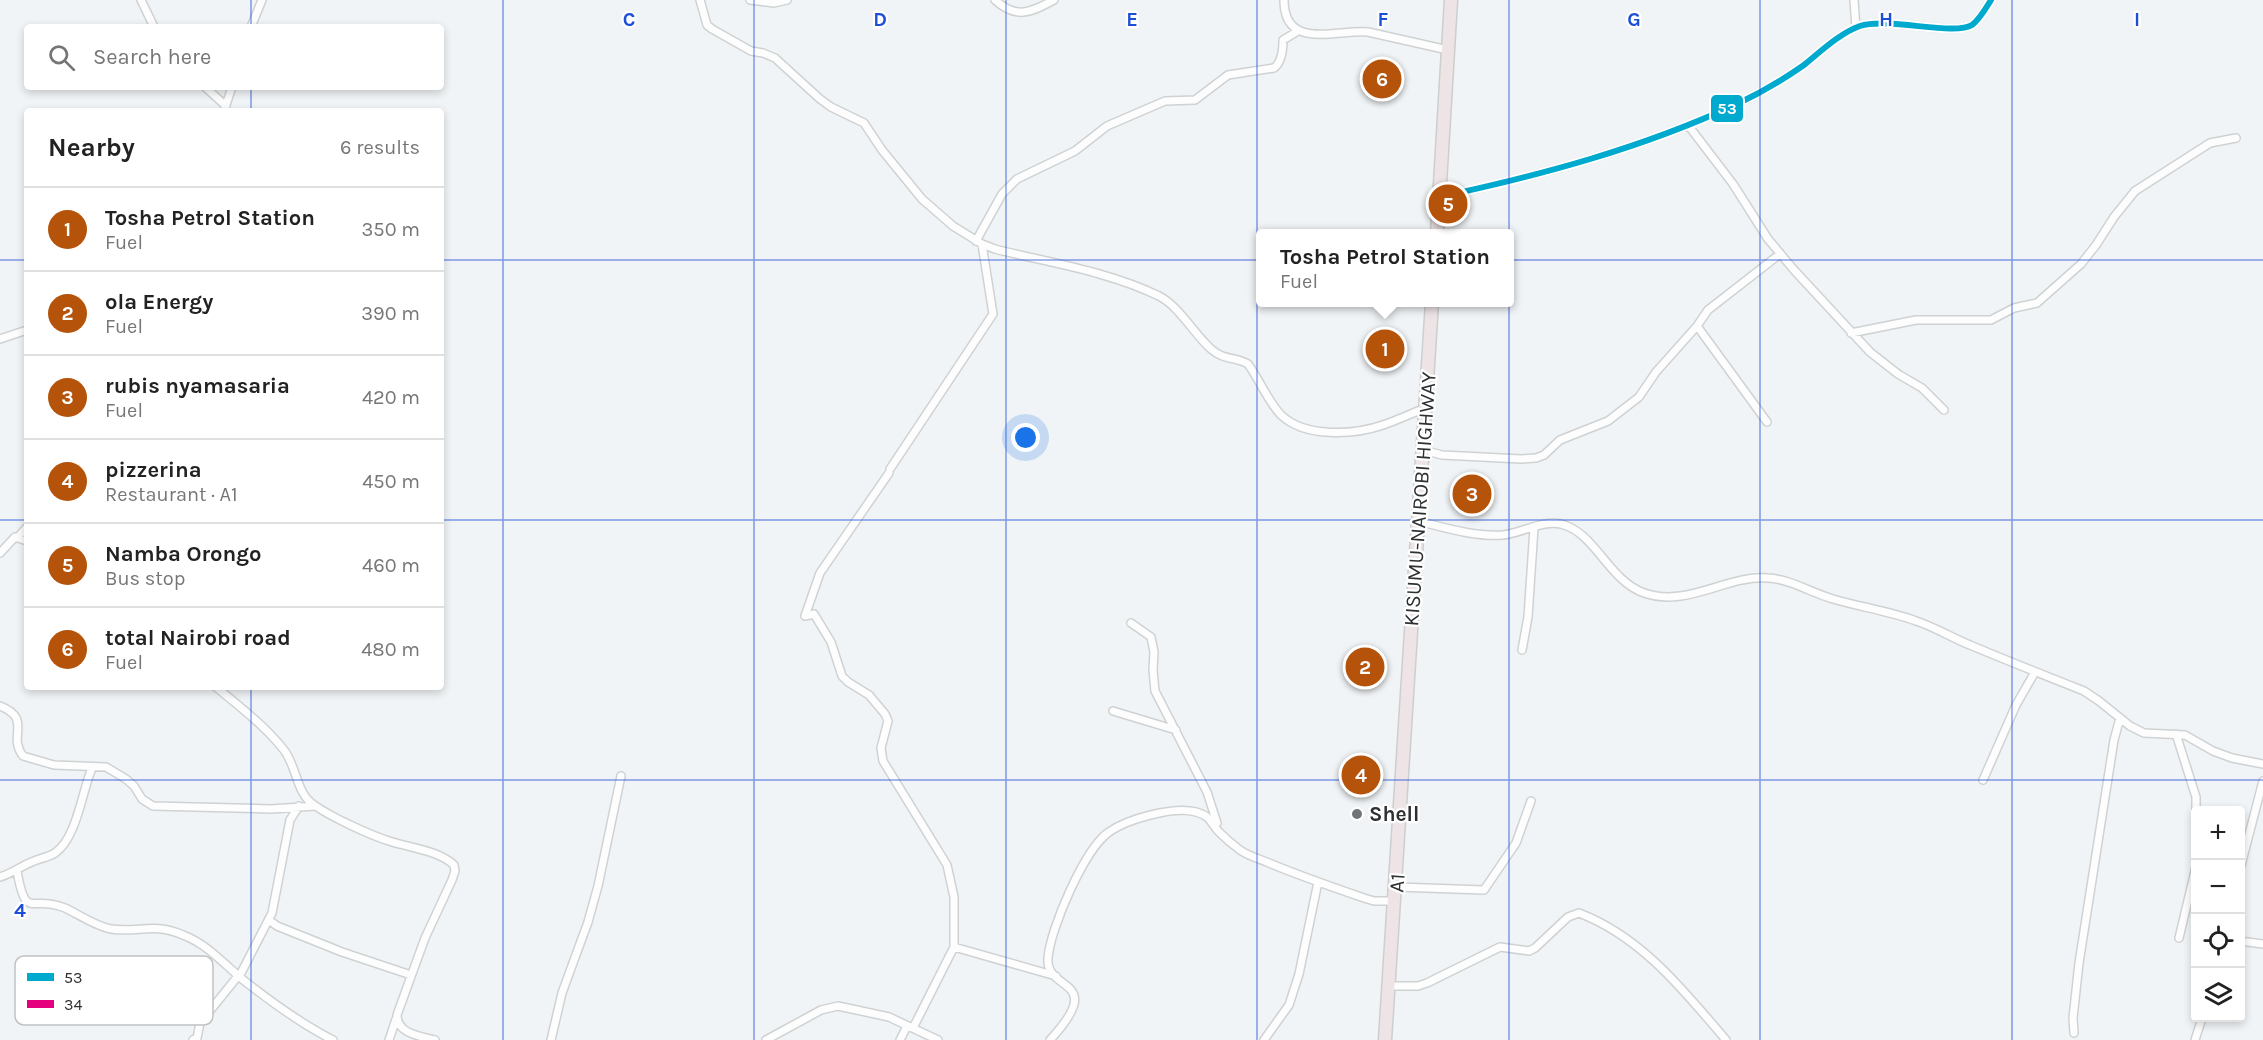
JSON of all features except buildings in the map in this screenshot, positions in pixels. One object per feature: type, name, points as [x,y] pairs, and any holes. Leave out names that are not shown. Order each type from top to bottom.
[{"type":"highway","points":[[1437,229],[1451,0]]},
{"type":"highway","name":"KISUMU-NAIROBI HIGHWAY","points":[[1407,726],[1432,307]]},
{"type":"highway","name":"A1","points":[[1385,1040],[1407,726]]},
{"type":"street","points":[[141,0],[153,24]]},
{"type":"street","points":[[252,24],[262,0]]},
{"type":"street","points":[[700,0],[707,25],[712,29],[751,51],[775,58],[826,104],[864,123],[882,150],[922,199],[953,226],[979,242],[1022,256],[1093,271],[1160,297],[1177,311],[1211,349],[1224,358],[1248,364],[1280,414],[1302,428],[1321,431],[1353,431],[1382,426],[1426,408]]},
{"type":"street","points":[[750,0],[774,3],[787,0]]},
{"type":"street","points":[[995,0],[1012,10],[1025,14],[1054,0]]},
{"type":"street","points":[[1284,0],[1289,21],[1298,31],[1322,35],[1368,32],[1448,50]]},
{"type":"street","points":[[1854,0],[1856,28]]},
{"type":"street","points":[[1439,197],[1515,181],[1619,151],[1688,124],[1739,103],[1797,70],[1856,28],[1872,24],[1912,24],[1963,29],[1974,23],[1991,0]]},
{"type":"street","points":[[900,1040],[910,1027],[954,947],[956,929],[954,897],[947,865],[883,761],[881,748],[888,721],[885,714],[869,695],[842,676],[831,642],[813,614],[805,616],[820,573],[993,314],[979,242],[1002,194],[1017,179],[1075,151],[1107,126],[1124,118],[1165,101],[1195,100],[1228,75],[1274,68],[1278,65],[1282,53],[1283,40],[1298,31]]},
{"type":"street","points":[[208,90],[224,108]]},
{"type":"street","points":[[225,108],[231,90]]},
{"type":"street","points":[[1688,124],[1780,254],[1870,352],[1898,374],[1922,388],[1944,410]]},
{"type":"street","points":[[1851,333],[1916,320],[1991,320],[2014,308],[2037,303],[2080,264],[2135,191],[2210,143],[2236,138]]},
{"type":"street","points":[[1423,450],[1442,455],[1521,459],[1544,455],[1560,440],[1600,424],[1625,409],[1639,397],[1656,372],[1697,327],[1708,310],[1780,254]]},
{"type":"street","points":[[1697,327],[1767,422]]},
{"type":"street","points":[[0,339],[24,331]]},
{"type":"street","points":[[1418,521],[1483,535],[1505,535],[1555,523],[1573,529],[1627,584],[1643,592],[1662,597],[1704,592],[1752,579],[1770,578],[1832,598],[1914,620],[2084,691],[2144,733],[2185,735],[2213,751],[2232,758],[2263,764]]},
{"type":"street","points":[[1522,650],[1528,617],[1534,528]]},
{"type":"street","points":[[0,553],[12,539],[18,537],[24,530]]},
{"type":"street","points":[[18,537],[24,540]]},
{"type":"street","points":[[1131,623],[1151,637],[1154,652],[1155,691],[1207,792],[1219,832]]},
{"type":"street","points":[[1983,780],[2016,705],[2035,672]]},
{"type":"street","points":[[220,690],[282,748],[292,765],[303,794],[315,806],[376,836],[441,857],[454,865],[455,871],[425,938],[399,1006],[389,1040]]},
{"type":"street","points":[[0,706],[11,710],[16,716],[17,747],[23,756],[54,765],[105,767],[134,786],[146,804],[271,808],[315,806]]},
{"type":"street","points":[[1113,711],[1176,730]]},
{"type":"street","points":[[2074,1034],[2073,1018],[2079,963],[2114,741],[2120,718]]},
{"type":"street","points":[[2176,734],[2196,797],[2196,806]]},
{"type":"street","points":[[0,877],[52,855],[63,845],[80,805],[92,768]]},
{"type":"street","points":[[551,1040],[562,993],[588,922],[598,886],[621,776]]},
{"type":"street","points":[[2243,860],[2263,781]]},
{"type":"street","points":[[1397,887],[1484,890],[1516,843],[1531,801]]},
{"type":"street","points":[[213,1007],[239,976],[269,920],[274,906],[290,820],[298,806]]},
{"type":"street","points":[[1050,1040],[1073,1012],[1075,1002],[1071,990],[1057,977],[1047,963],[1054,929],[1071,888],[1092,851],[1108,832],[1132,820],[1169,811],[1194,811],[1209,817],[1219,832],[1241,851],[1317,882],[1374,901],[1396,901]]},
{"type":"street","points":[[17,871],[21,896],[25,901],[33,904],[54,904],[108,928],[119,930],[154,927],[183,934],[209,950],[239,976],[298,1018],[333,1040]]},
{"type":"street","points":[[1264,1040],[1290,1005],[1299,974],[1317,882]]},
{"type":"street","points":[[2179,938],[2191,888]]},
{"type":"street","points":[[1390,986],[1418,986],[1427,983],[1500,947],[1529,951],[1572,915],[1579,913],[1617,933],[1661,967],[1726,1040]]},
{"type":"street","points":[[269,920],[277,926],[342,952],[411,975]]},
{"type":"street","points":[[2245,942],[2263,944]]},
{"type":"street","points":[[954,947],[1057,977]]},
{"type":"street","points":[[766,1040],[821,1010],[838,1006],[889,1017],[938,1040]]},
{"type":"street","points":[[396,1019],[408,1032],[435,1040]]},
{"type":"street","points":[[2195,1040],[2200,1022]]},
{"type":"street","points":[[194,1040],[197,1038],[200,1025]]},
{"type":"transit line","name":"53","points":[[1439,197],[1554,170],[1628,147],[1701,120],[1772,86],[1804,65],[1838,38],[1860,26],[1887,24],[1963,28],[1975,23],[1991,0]]},
{"type":"place","name":"total Nairobi road","points":[[1382,79]]},
{"type":"place","name":"Namba Orongo","points":[[1448,204]]},
{"type":"place","name":"Tosha Petrol Station","points":[[1385,349]]},
{"type":"place","name":"rubis nyamasaria","points":[[1472,494]]},
{"type":"place","name":"ola Energy","points":[[1365,667]]},
{"type":"place","name":"pizzerina","points":[[1361,775]]},
{"type":"place","name":"Shell","points":[[1357,814]]}]
